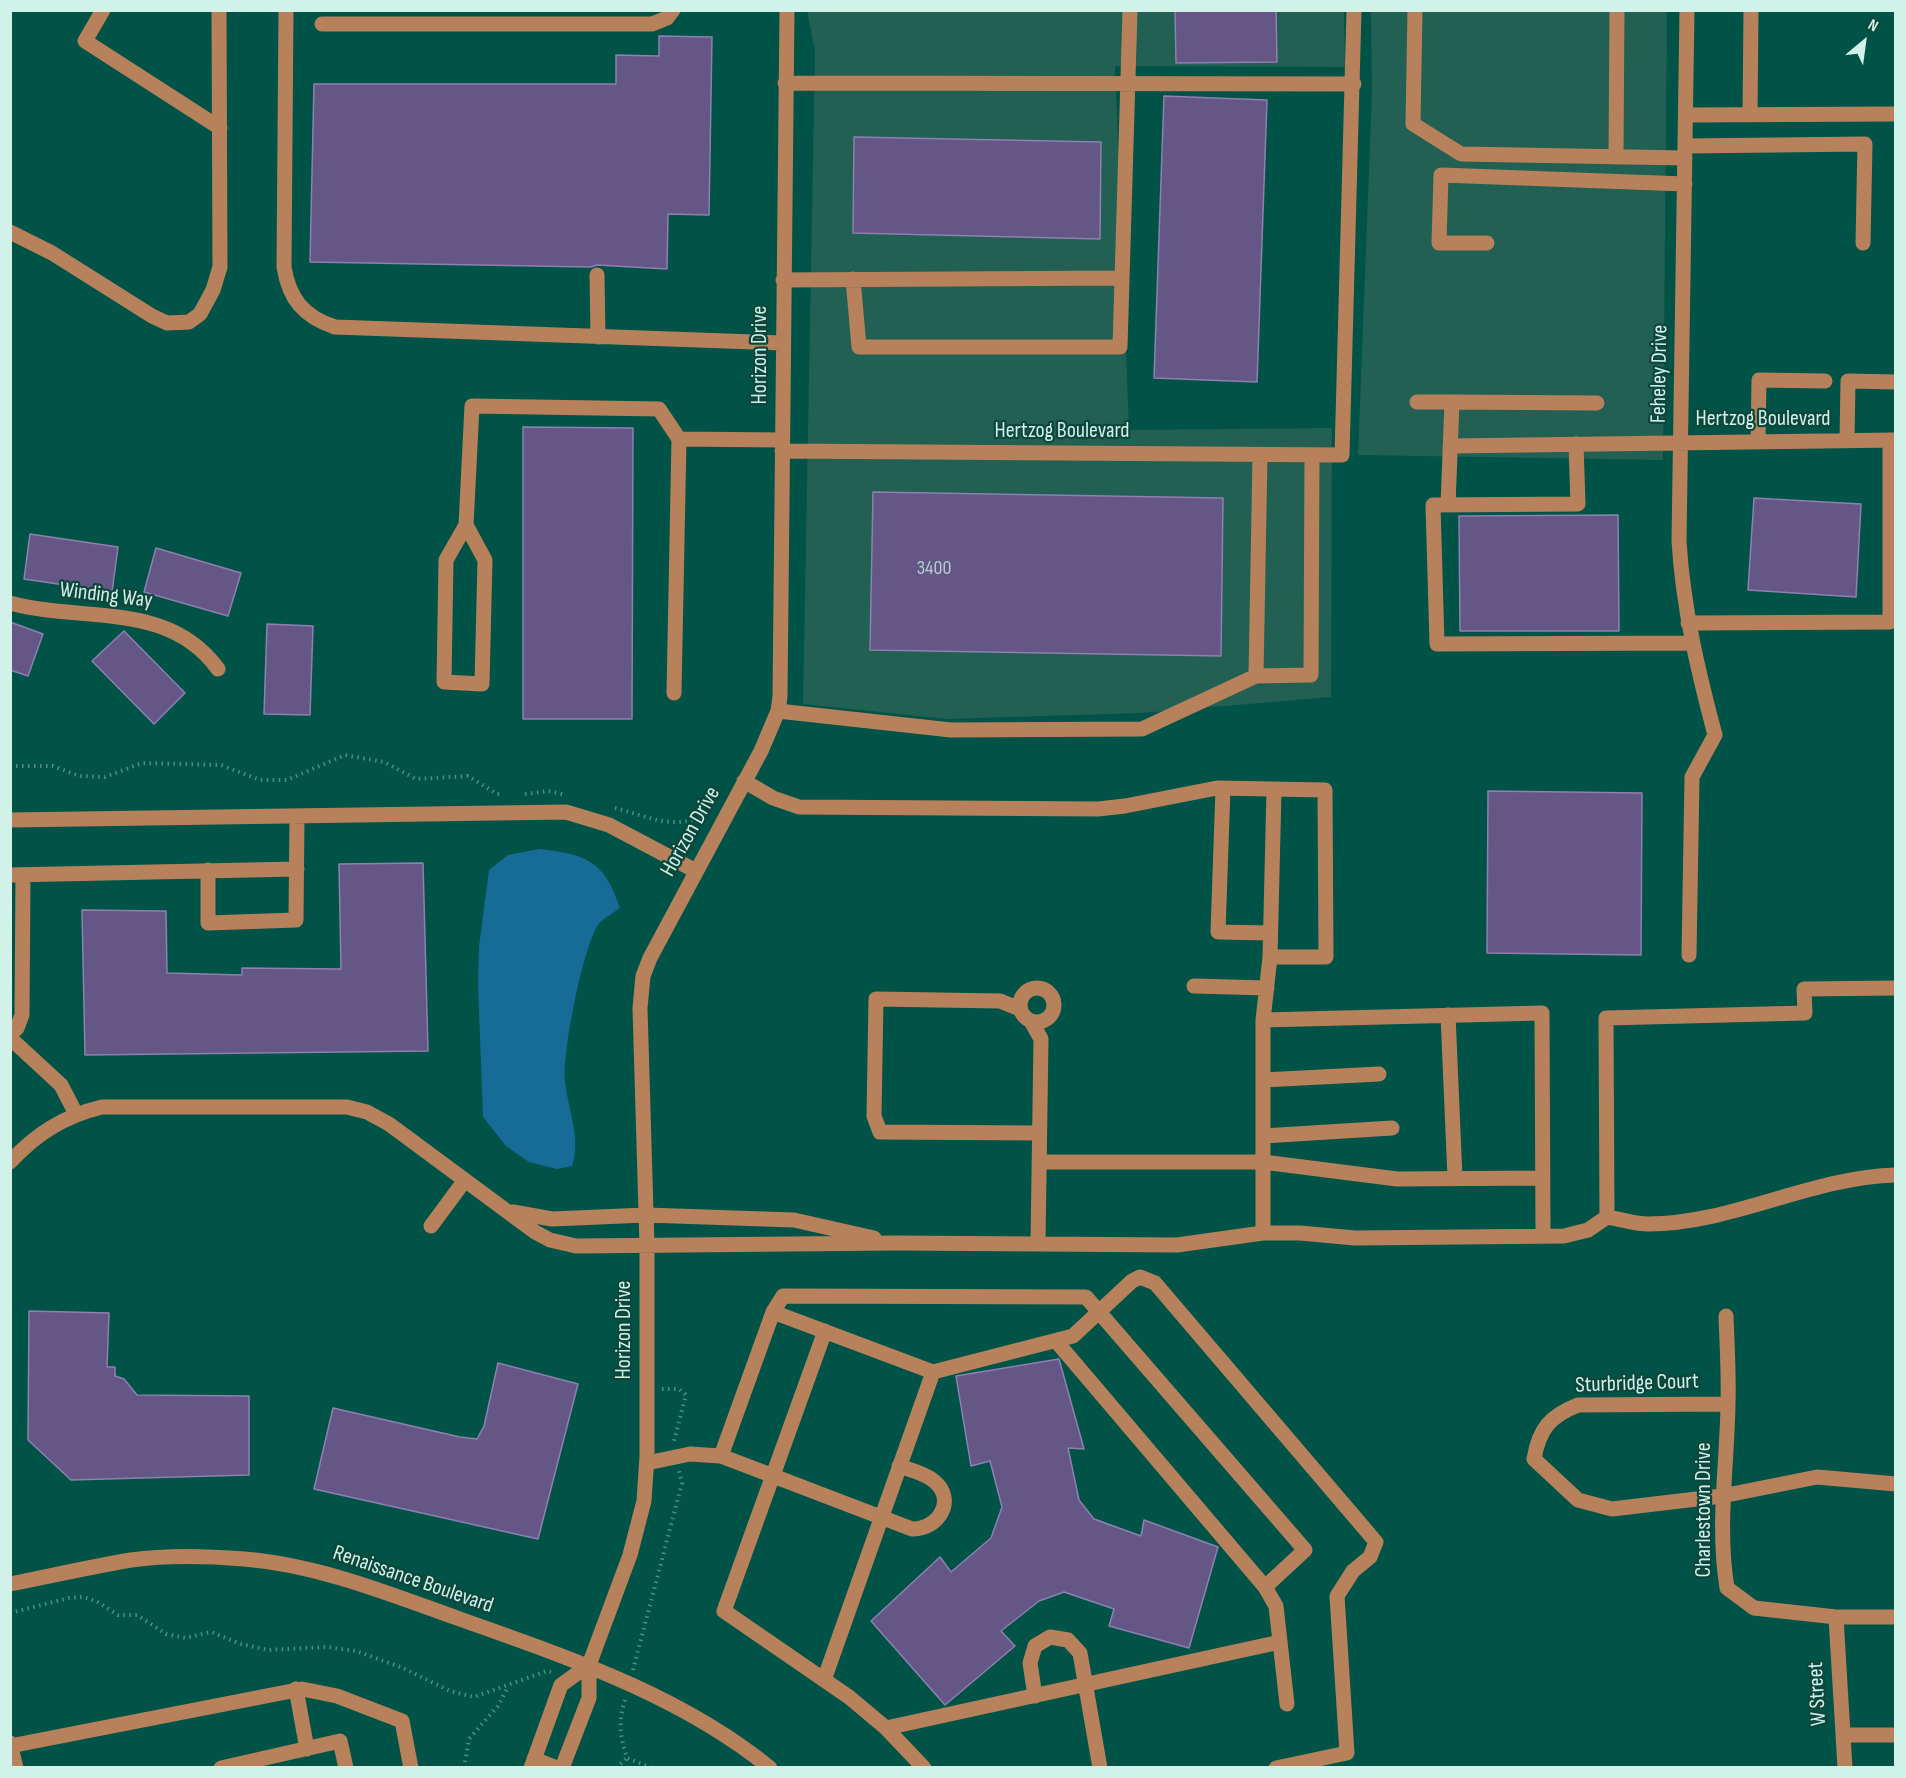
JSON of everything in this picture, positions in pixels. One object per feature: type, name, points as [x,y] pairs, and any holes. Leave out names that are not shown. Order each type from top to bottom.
[{"type":"street","points":[[103,10],[85,41],[220,128]]},
{"type":"street","points":[[10,232],[52,253],[159,320],[173,324],[189,322],[200,314],[213,290],[220,267],[219,10]]},
{"type":"street","points":[[286,10],[284,267],[288,287],[298,304],[313,319],[335,327],[782,343]]},
{"type":"street","points":[[322,24],[652,24],[667,18],[673,10]]},
{"type":"street","name":"Horizon Drive","points":[[589,1665],[633,1546],[644,1501],[647,1463],[646,1215],[640,994],[650,958],[744,781],[778,711],[782,675],[782,343],[787,10]]},
{"type":"street","points":[[853,279],[859,346],[1120,348],[1130,10]]},
{"type":"street","points":[[785,83],[1354,84],[1354,10]]},
{"type":"street","points":[[1415,10],[1413,124],[1461,154],[1616,157],[1864,144],[1863,243]]},
{"type":"street","points":[[1616,157],[1617,10]]},
{"type":"street","name":"Feheley Drive","points":[[1687,10],[1679,541],[1682,591],[1715,735],[1692,777],[1689,955]]},
{"type":"street","points":[[1750,115],[1751,10]]},
{"type":"street","name":"Hertzog Boulevard","points":[[679,439],[782,446],[1342,455],[1354,84]]},
{"type":"street","points":[[1686,115],[1896,114]]},
{"type":"street","points":[[1487,243],[1439,243],[1441,175],[1685,184]]},
{"type":"street","points":[[597,275],[598,337]]},
{"type":"street","points":[[783,280],[1122,278]]},
{"type":"street","points":[[1758,441],[1759,380],[1825,381]]},
{"type":"street","points":[[1847,440],[1848,381],[1896,382]]},
{"type":"street","points":[[1417,402],[1597,403]]},
{"type":"street","points":[[1448,505],[1452,402]]},
{"type":"street","points":[[466,525],[485,560],[482,684],[444,682],[446,560],[466,525],[472,406],[659,409],[679,439],[674,693]]},
{"type":"street","points":[[1688,623],[1890,622],[1893,440]]},
{"type":"street","name":"Hertzog Boulevard","points":[[1450,446],[1893,440]]},
{"type":"street","points":[[1576,444],[1578,504],[1433,505],[1437,644],[1692,642]]},
{"type":"street","points":[[1256,676],[1260,455]]},
{"type":"street","points":[[778,711],[951,730],[1142,729],[1256,676],[1311,675],[1312,455]]},
{"type":"street","name":"Winding Way","points":[[10,603],[45,612],[130,618],[165,626],[197,646],[218,669]]},
{"type":"street","points":[[744,781],[773,798],[799,807],[1098,809],[1222,788],[1325,790],[1326,957],[1270,957]]},
{"type":"street","points":[[1222,788],[1218,932],[1270,933]]},
{"type":"street","points":[[1263,1233],[1263,1020],[1270,957],[1274,790]]},
{"type":"street","points":[[10,820],[566,812],[609,825],[696,871]]},
{"type":"street","points":[[208,870],[208,923],[296,920],[297,816]]},
{"type":"street","points":[[76,1114],[61,1085],[10,1036],[17,1028],[22,1015],[17,875],[297,869]]},
{"type":"street","points":[[1194,986],[1266,988]]},
{"type":"street","points":[[1607,1217],[1606,1018],[1804,1013],[1804,989],[1896,987]]},
{"type":"street","points":[[1020,1009],[1020,999],[1028,990],[1040,988],[1050,994],[1053,1001],[1052,1013],[1043,1021],[1031,1022]]},
{"type":"street","points":[[1038,1243],[1041,1039],[1031,1022],[1020,1009],[1000,1001],[876,999],[874,1116],[880,1132],[1039,1133]]},
{"type":"street","points":[[1263,1020],[1542,1013],[1544,1236]]},
{"type":"street","points":[[1448,1016],[1455,1178]]},
{"type":"street","points":[[1263,1080],[1379,1074]]},
{"type":"street","points":[[10,1162],[36,1136],[76,1114],[116,1105],[357,1108],[389,1124],[535,1232],[567,1245],[646,1246],[897,1243],[1177,1245],[1263,1233],[1300,1233],[1355,1238],[1544,1236],[1576,1234],[1607,1217],[1646,1224],[1683,1221],[1861,1176],[1896,1175]]},
{"type":"street","points":[[1263,1136],[1392,1128]]},
{"type":"street","points":[[1039,1162],[1263,1162],[1397,1179],[1543,1178]]},
{"type":"street","points":[[431,1226],[465,1179]]},
{"type":"street","points":[[508,1211],[552,1219],[646,1215],[794,1220],[897,1243]]},
{"type":"street","points":[[773,1312],[933,1372],[1073,1336],[1132,1281],[1140,1277],[1155,1283],[1376,1542],[1370,1557],[1353,1571],[1337,1596],[1347,1753],[1276,1767]]},
{"type":"street","points":[[721,1456],[773,1312],[783,1296],[1086,1297],[1305,1550],[1265,1587]]},
{"type":"street","name":"Charlestown Drive","points":[[1726,1316],[1728,1404],[1722,1496],[1722,1561],[1727,1588],[1755,1608],[1836,1617]]},
{"type":"street","points":[[825,1331],[724,1611],[824,1680],[886,1728],[924,1767]]},
{"type":"street","points":[[1056,1341],[1265,1587],[1276,1606],[1287,1704]]},
{"type":"street","points":[[824,1680],[933,1372]]},
{"type":"street","name":"Sturbridge Court","points":[[1722,1496],[1612,1509],[1578,1500],[1534,1459],[1537,1439],[1556,1414],[1578,1405],[1728,1404]]},
{"type":"street","points":[[647,1463],[673,1456],[706,1454],[721,1456],[912,1529],[930,1526],[942,1512],[944,1495],[940,1486],[933,1479],[899,1466]]},
{"type":"street","points":[[1722,1496],[1817,1477],[1896,1484]]},
{"type":"street","name":"Renaissance Boulevard","points":[[10,1584],[132,1560],[211,1558],[286,1564],[361,1584],[589,1665],[628,1691],[737,1741],[770,1767]]},
{"type":"street","points":[[1836,1617],[1896,1617]]},
{"type":"street","name":"W Street","points":[[1836,1617],[1845,1767]]},
{"type":"street","points":[[1035,1696],[1030,1663],[1035,1646],[1050,1637],[1068,1640],[1080,1653],[1100,1767]]},
{"type":"street","points":[[886,1728],[1280,1642]]},
{"type":"street","points":[[557,1767],[532,1763],[561,1685],[589,1665]]},
{"type":"street","points":[[562,1767],[589,1698],[589,1665]]},
{"type":"street","points":[[296,1689],[307,1749]]},
{"type":"street","points":[[16,1767],[11,1745],[296,1689],[318,1690],[402,1721],[411,1767]]},
{"type":"street","points":[[1843,1735],[1896,1735]]},
{"type":"street","points":[[221,1767],[340,1741],[346,1767]]},
{"type":"path","points":[[10,766],[53,766],[78,776],[105,777],[142,763],[221,765],[260,780],[287,780],[345,754],[384,762],[416,779],[468,776],[497,794],[509,794]]},
{"type":"path","points":[[520,795],[548,791],[571,796]]},
{"type":"path","points":[[610,806],[650,818],[679,822],[696,818],[721,825]]},
{"type":"path","points":[[627,1758],[621,1739],[620,1716],[682,1483],[673,1456],[674,1436],[686,1395],[679,1389],[646,1389]]},
{"type":"path","points":[[10,1613],[69,1598],[83,1597],[96,1601],[118,1615],[137,1615],[166,1634],[186,1638],[211,1632],[241,1644],[268,1650],[327,1647],[356,1651],[403,1668],[450,1691],[474,1697],[547,1671],[568,1680]]},
{"type":"path","points":[[464,1767],[469,1739],[498,1706],[508,1686]]},
{"type":"path","points":[[616,1695],[628,1691]]},
{"type":"path","points":[[616,1767],[627,1758]]},
{"type":"path","points":[[627,1758],[652,1767]]},
{"type":"shaded area","points":[[807,11],[1344,11],[1345,67],[1115,66],[1129,430],[1332,428],[1331,697],[1142,713],[947,719],[803,704],[815,51]]},
{"type":"shaded area","points":[[1371,11],[1667,11],[1663,460],[1358,455],[1372,93]]},
{"type":"shaded area","points":[[539,849],[581,857],[592,863],[608,880],[620,908],[598,925],[580,977],[570,1026],[565,1067],[565,1081],[575,1134],[574,1155],[572,1166],[557,1169],[529,1162],[506,1146],[483,1117],[478,984],[479,947],[489,870],[508,855]]},
{"type":"building","points":[[1175,10],[1276,10],[1277,62],[1176,63]]},
{"type":"building","points":[[659,36],[712,37],[709,215],[668,214],[667,269],[597,265],[591,267],[310,262],[314,84],[616,84],[616,55],[659,56]]},
{"type":"building","points":[[1164,96],[1267,100],[1257,382],[1154,378]]},
{"type":"building","points":[[854,137],[1101,142],[1100,239],[853,233]]},
{"type":"building","points":[[523,427],[633,428],[632,719],[523,719]]},
{"type":"building","points":[[873,492],[1223,498],[1221,656],[870,650]]},
{"type":"building","points":[[1754,498],[1861,504],[1856,597],[1748,590]]},
{"type":"building","points":[[1618,515],[1619,631],[1460,631],[1459,516]]},
{"type":"building","points":[[30,534],[118,547],[112,592],[24,579]]},
{"type":"building","points":[[156,548],[241,573],[228,616],[144,592]]},
{"type":"building","points":[[10,622],[43,634],[28,676],[10,670]]},
{"type":"building","points":[[267,624],[313,626],[310,715],[264,714]]},
{"type":"building","points":[[124,631],[185,693],[154,724],[92,661]]},
{"type":"building","points":[[1488,791],[1642,793],[1641,955],[1487,953]]},
{"type":"building","points":[[423,863],[428,1051],[85,1055],[82,910],[166,911],[167,973],[242,975],[242,968],[341,969],[339,864]]},
{"type":"building","points":[[29,1311],[109,1313],[107,1367],[115,1367],[115,1376],[124,1379],[137,1395],[249,1396],[249,1475],[71,1480],[28,1440]]},
{"type":"building","points":[[1059,1359],[1084,1449],[1068,1448],[1079,1500],[1094,1519],[1141,1536],[1144,1520],[1218,1547],[1189,1648],[1109,1626],[1114,1609],[1064,1592],[1039,1601],[1001,1631],[1015,1646],[945,1705],[871,1621],[940,1557],[951,1572],[991,1538],[1002,1507],[990,1461],[971,1466],[956,1376]]},
{"type":"building","points":[[498,1363],[578,1384],[538,1539],[314,1489],[333,1408],[477,1439],[484,1426]]}]
